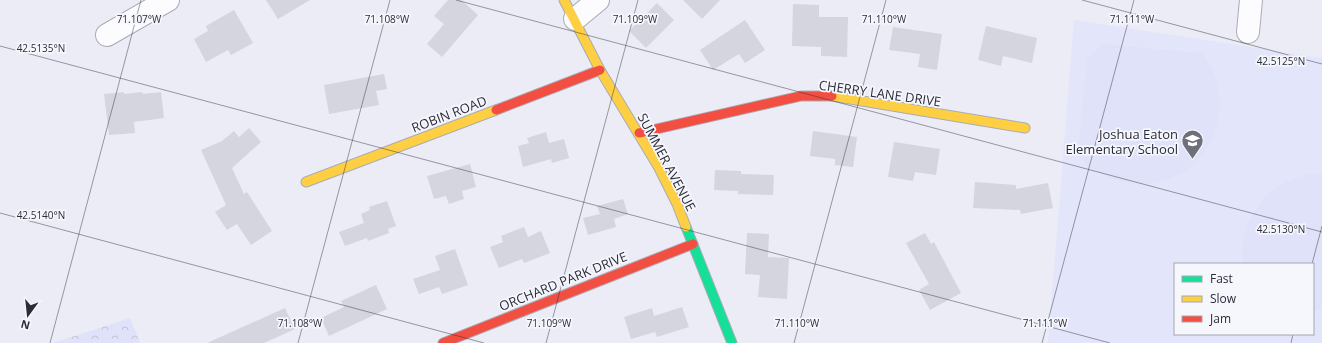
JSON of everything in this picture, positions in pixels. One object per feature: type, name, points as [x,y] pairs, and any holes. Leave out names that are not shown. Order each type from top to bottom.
[{"type":"street","points":[[107,35],[168,0]]},
{"type":"street","name":"SUMMER AVENUE","points":[[564,0],[600,70],[639,133],[678,204],[732,343]]},
{"type":"street","points":[[575,19],[598,0]]},
{"type":"street","points":[[1248,32],[1250,0]]},
{"type":"street","name":"ROBIN ROAD","points":[[306,182],[600,70]]},
{"type":"street","name":"CHERRY LANE DRIVE","points":[[639,133],[801,96],[832,96],[1025,128]]},
{"type":"street","name":"ORCHARD PARK DRIVE","points":[[443,343],[693,244]]},
{"type":"shaded area","name":"Joshua Eaton Elementary School","points":[[1074,20],[1322,58],[1322,343],[1048,343]]},
{"type":"green space","points":[[1103,44],[1201,53],[1211,67],[1217,83],[1220,100],[1217,125],[1213,137],[1198,159],[1183,171],[1167,180],[1148,184],[1130,183],[1111,178],[1094,169],[1078,156],[1087,58]]},
{"type":"green space","points":[[1322,173],[1322,310],[1314,309],[1314,263],[1243,263],[1243,246],[1246,229],[1253,214],[1262,201],[1274,190],[1288,181],[1304,176]]},
{"type":"green space","points":[[130,318],[140,343],[53,343]]},
{"type":"building","points":[[266,0],[310,0],[278,19]]},
{"type":"building","points":[[448,0],[461,0],[478,15],[442,57],[427,44],[444,24],[434,16]]},
{"type":"building","points":[[683,0],[720,0],[702,19]]},
{"type":"building","points":[[657,3],[674,20],[646,48],[629,31]]},
{"type":"building","points":[[793,4],[819,5],[819,17],[848,17],[847,57],[821,56],[821,47],[792,46]]},
{"type":"building","points":[[234,10],[253,43],[231,55],[228,50],[206,62],[194,39],[208,31],[206,26]]},
{"type":"building","points":[[745,20],[765,50],[745,63],[739,54],[713,70],[700,50]]},
{"type":"building","points":[[986,26],[1037,38],[1032,63],[1003,56],[1001,66],[978,60]]},
{"type":"building","points":[[893,27],[942,34],[937,70],[918,67],[920,54],[889,50]]},
{"type":"building","points":[[384,74],[387,89],[376,91],[379,105],[329,114],[324,85]]},
{"type":"building","points":[[124,92],[124,94],[142,92],[143,94],[161,92],[164,118],[134,122],[135,133],[109,135],[104,94]]},
{"type":"building","points":[[249,128],[261,142],[232,168],[244,194],[247,192],[272,231],[251,245],[237,224],[227,230],[215,212],[226,205],[201,150],[222,141],[234,131],[239,137]]},
{"type":"building","points":[[813,131],[857,137],[853,167],[835,165],[835,159],[810,156]]},
{"type":"building","points":[[546,132],[549,143],[564,139],[569,158],[552,163],[551,159],[523,167],[518,146],[529,143],[527,138]]},
{"type":"building","points":[[894,142],[940,149],[936,175],[915,172],[913,181],[888,177]]},
{"type":"building","points":[[470,164],[476,187],[462,191],[464,199],[449,204],[446,196],[434,199],[427,176]]},
{"type":"building","points":[[715,170],[741,171],[741,174],[774,175],[773,195],[738,194],[738,191],[714,190]]},
{"type":"building","points":[[975,182],[1016,185],[1016,189],[1048,183],[1053,208],[1021,214],[1020,210],[973,208]]},
{"type":"building","points":[[623,199],[628,214],[614,219],[616,227],[588,235],[583,218],[600,214],[597,206]]},
{"type":"building","points":[[387,201],[396,226],[388,229],[389,233],[368,241],[367,238],[345,246],[339,232],[364,223],[361,214],[370,210],[369,207]]},
{"type":"building","points":[[524,227],[528,237],[541,231],[550,253],[524,263],[522,259],[499,268],[490,247],[503,242],[501,236]]},
{"type":"building","points":[[747,233],[769,234],[768,257],[789,258],[787,299],[758,297],[760,275],[745,274]]},
{"type":"building","points":[[925,233],[931,244],[934,242],[961,293],[930,310],[919,290],[929,284],[906,243]]},
{"type":"building","points":[[455,249],[468,285],[442,294],[439,287],[419,294],[413,279],[440,270],[435,256]]},
{"type":"building","points":[[376,285],[387,309],[329,336],[321,318],[344,307],[341,301]]},
{"type":"building","points":[[682,307],[689,327],[657,337],[655,332],[631,339],[624,317],[652,308],[654,316]]},
{"type":"building","points":[[285,308],[295,329],[264,343],[207,343]]},
{"type":"traffic: fast","points":[[686,227],[732,343]]},
{"type":"traffic: slow","points":[[564,0],[600,70],[659,168],[677,204],[686,227]]},
{"type":"traffic: slow","points":[[832,96],[1025,128]]},
{"type":"traffic: slow","points":[[306,182],[496,110]]},
{"type":"traffic: jam","points":[[496,110],[600,70]]},
{"type":"traffic: jam","points":[[639,133],[801,96],[832,96]]},
{"type":"traffic: jam","points":[[443,343],[693,244]]},
{"type":"place","name":"Joshua Eaton Elementary School","points":[[1193,160]]}]
